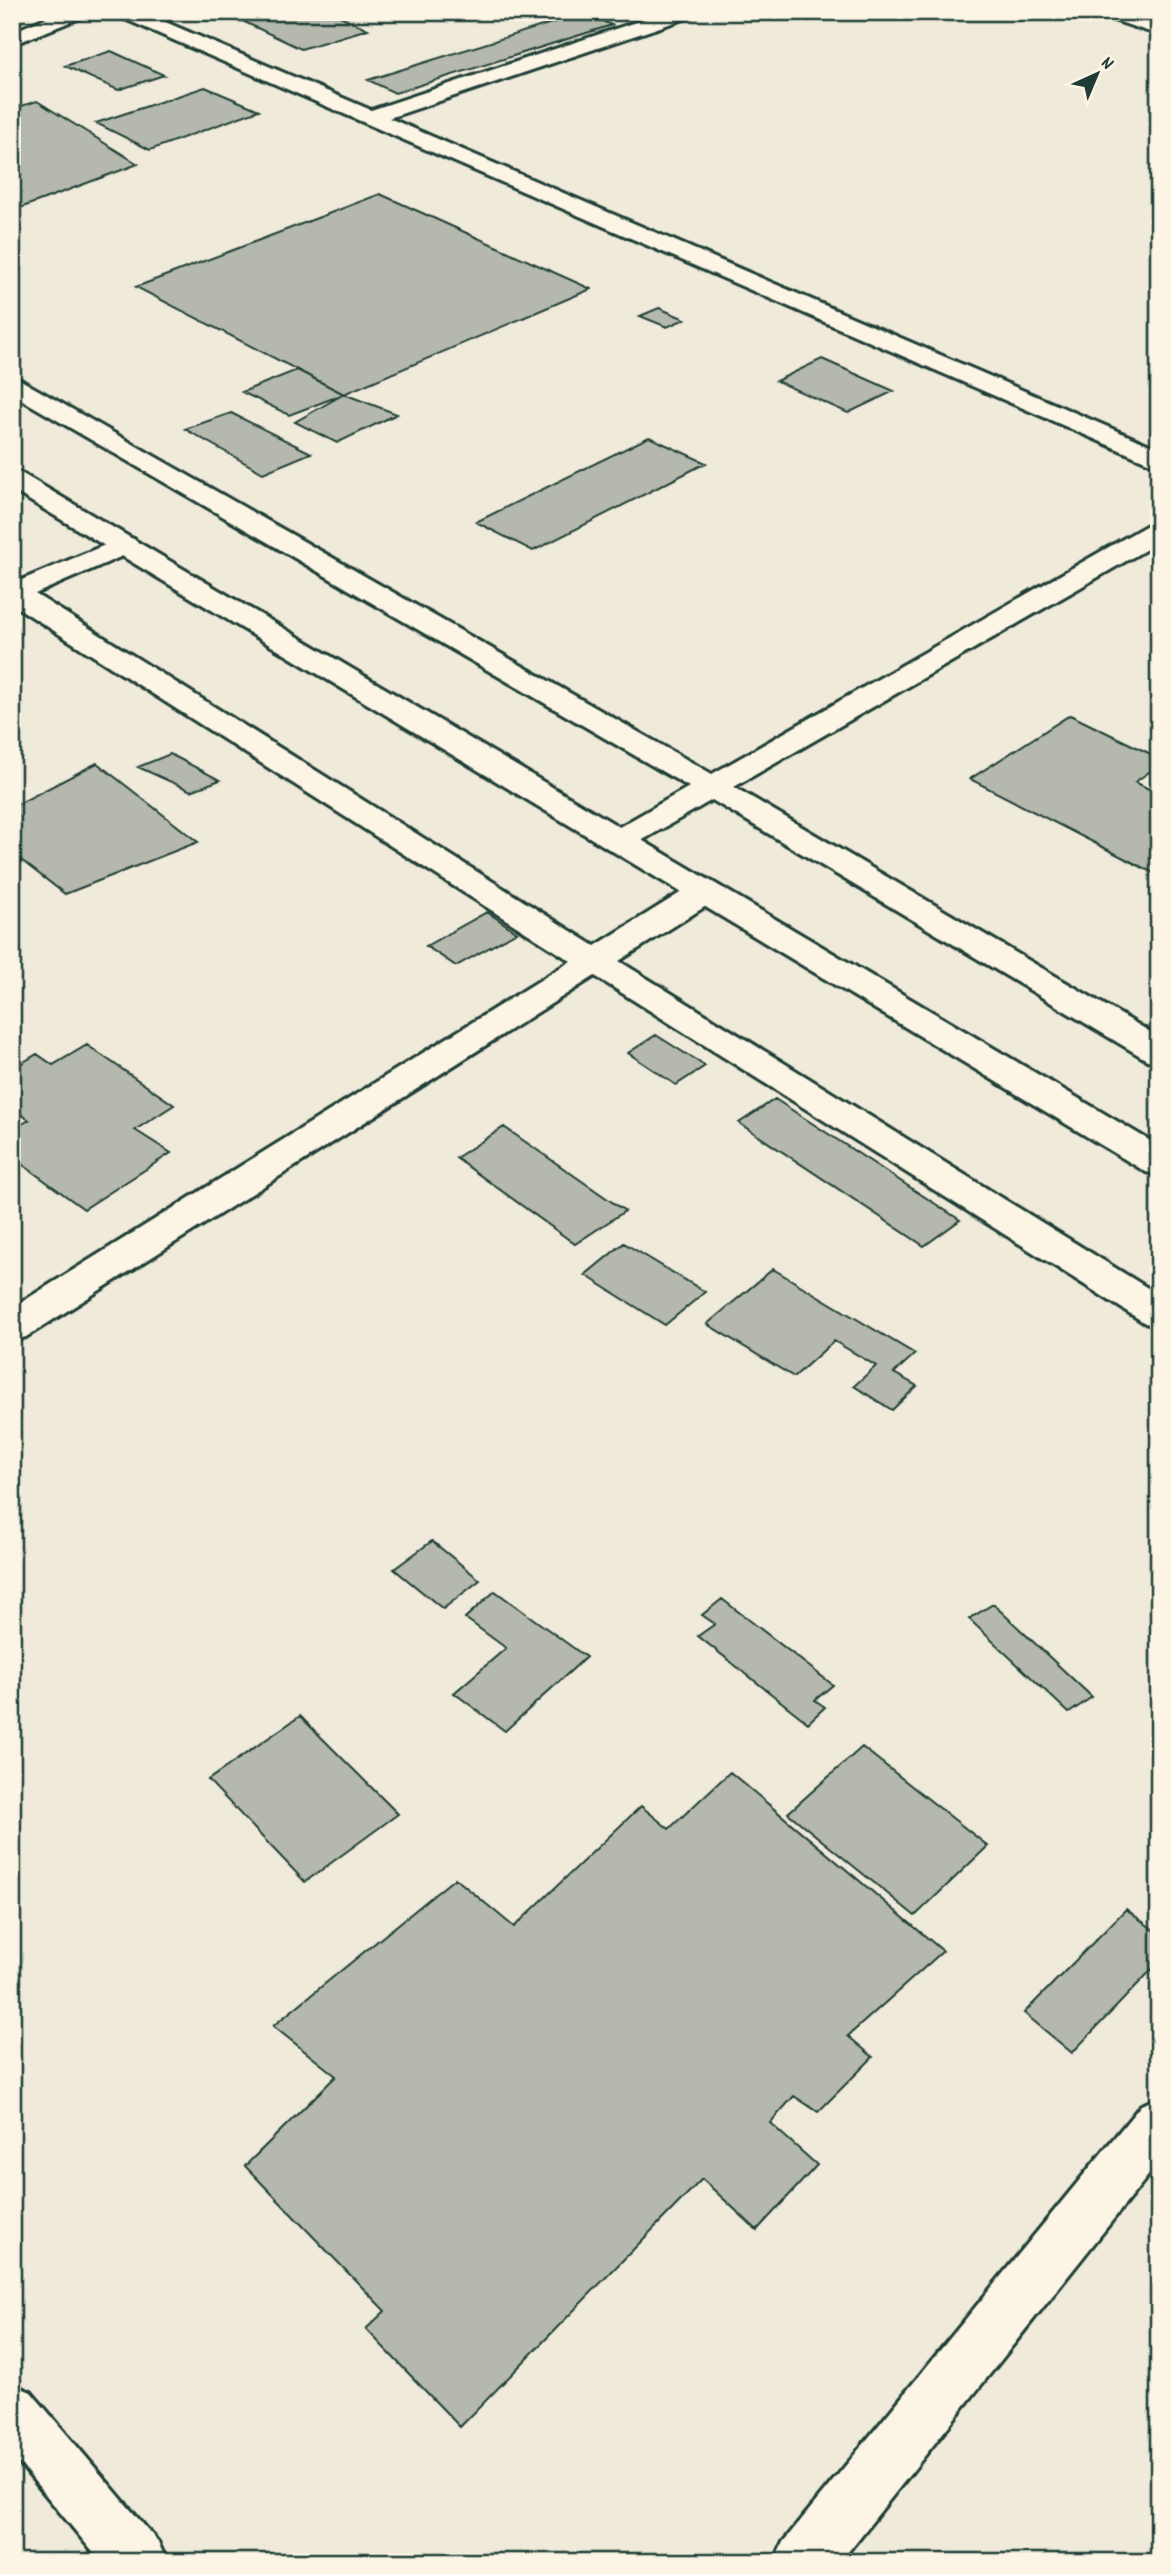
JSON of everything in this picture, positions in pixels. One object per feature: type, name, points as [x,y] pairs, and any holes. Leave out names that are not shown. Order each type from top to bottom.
[{"type":"street","points":[[12,39],[78,12]]},
{"type":"street","points":[[125,12],[1159,459]]},
{"type":"street","points":[[369,118],[686,12]]},
{"type":"street","points":[[1108,12],[1159,29]]},
{"type":"street","points":[[153,24],[188,15]]},
{"type":"street","points":[[12,383],[712,787],[1159,1052]]},
{"type":"street","points":[[12,479],[1159,1163]]},
{"type":"street","points":[[618,841],[1159,530]]},
{"type":"street","points":[[13,593],[124,545]]},
{"type":"street","points":[[13,593],[1159,1313]]},
{"type":"street","points":[[12,1327],[705,892]]},
{"type":"street","points":[[803,2562],[1159,2122]]},
{"type":"street","points":[[12,2411],[138,2562]]},
{"type":"building","points":[[251,12],[332,12],[368,29],[301,49],[234,17]]},
{"type":"building","points":[[584,13],[612,25],[395,93],[368,80]]},
{"type":"building","points":[[111,51],[164,75],[118,90],[65,66]]},
{"type":"building","points":[[205,87],[259,110],[150,150],[96,123]]},
{"type":"building","points":[[37,101],[138,164],[12,211],[12,109]]},
{"type":"building","points":[[380,194],[591,289],[344,394],[136,287]]},
{"type":"building","points":[[659,308],[685,319],[667,327],[640,316]]},
{"type":"building","points":[[822,359],[894,391],[848,413],[776,381]]},
{"type":"building","points":[[297,370],[344,394],[289,415],[242,392]]},
{"type":"building","points":[[344,394],[397,414],[337,443],[295,422]]},
{"type":"building","points":[[231,413],[311,453],[263,473],[185,429]]},
{"type":"building","points":[[649,437],[706,463],[533,551],[476,522]]},
{"type":"building","points":[[1070,715],[1159,758],[1159,765],[1135,782],[1159,794],[1159,876],[970,779]]},
{"type":"building","points":[[170,754],[220,780],[191,791],[138,767]]},
{"type":"building","points":[[97,763],[198,842],[65,894],[12,853],[12,807]]},
{"type":"building","points":[[487,912],[517,932],[456,966],[426,946]]},
{"type":"building","points":[[656,1035],[705,1066],[676,1085],[628,1053]]},
{"type":"building","points":[[87,1045],[174,1105],[135,1130],[171,1153],[84,1209],[12,1157],[12,1130],[29,1120],[12,1108],[12,1069],[37,1054],[53,1065]]},
{"type":"building","points":[[775,1099],[960,1220],[924,1246],[739,1123]]},
{"type":"building","points":[[504,1127],[625,1211],[575,1244],[456,1158]]},
{"type":"building","points":[[624,1243],[705,1292],[665,1325],[585,1275]]},
{"type":"building","points":[[773,1269],[915,1354],[894,1373],[917,1386],[892,1410],[854,1386],[876,1366],[834,1341],[794,1377],[707,1324]]},
{"type":"building","points":[[432,1541],[480,1580],[443,1609],[394,1569]]},
{"type":"building","points":[[495,1591],[586,1657],[505,1731],[454,1693],[506,1648],[465,1618]]},
{"type":"building","points":[[722,1599],[833,1685],[815,1700],[825,1707],[808,1723],[698,1636],[715,1624],[702,1615]]},
{"type":"building","points":[[993,1604],[1092,1697],[1069,1713],[969,1619]]},
{"type":"building","points":[[300,1716],[398,1814],[305,1882],[208,1780]]},
{"type":"building","points":[[862,1747],[988,1846],[915,1916],[788,1813]]},
{"type":"building","points":[[730,1772],[943,1951],[848,2036],[873,2057],[818,2112],[794,2096],[770,2123],[817,2165],[757,2230],[702,2179],[460,2427],[366,2329],[385,2311],[245,2166],[336,2076],[273,2026],[455,1878],[514,1927],[641,1806],[669,1829]]},
{"type":"building","points":[[1126,1909],[1159,1934],[1159,1962],[1072,2053],[1024,2013]]}]
